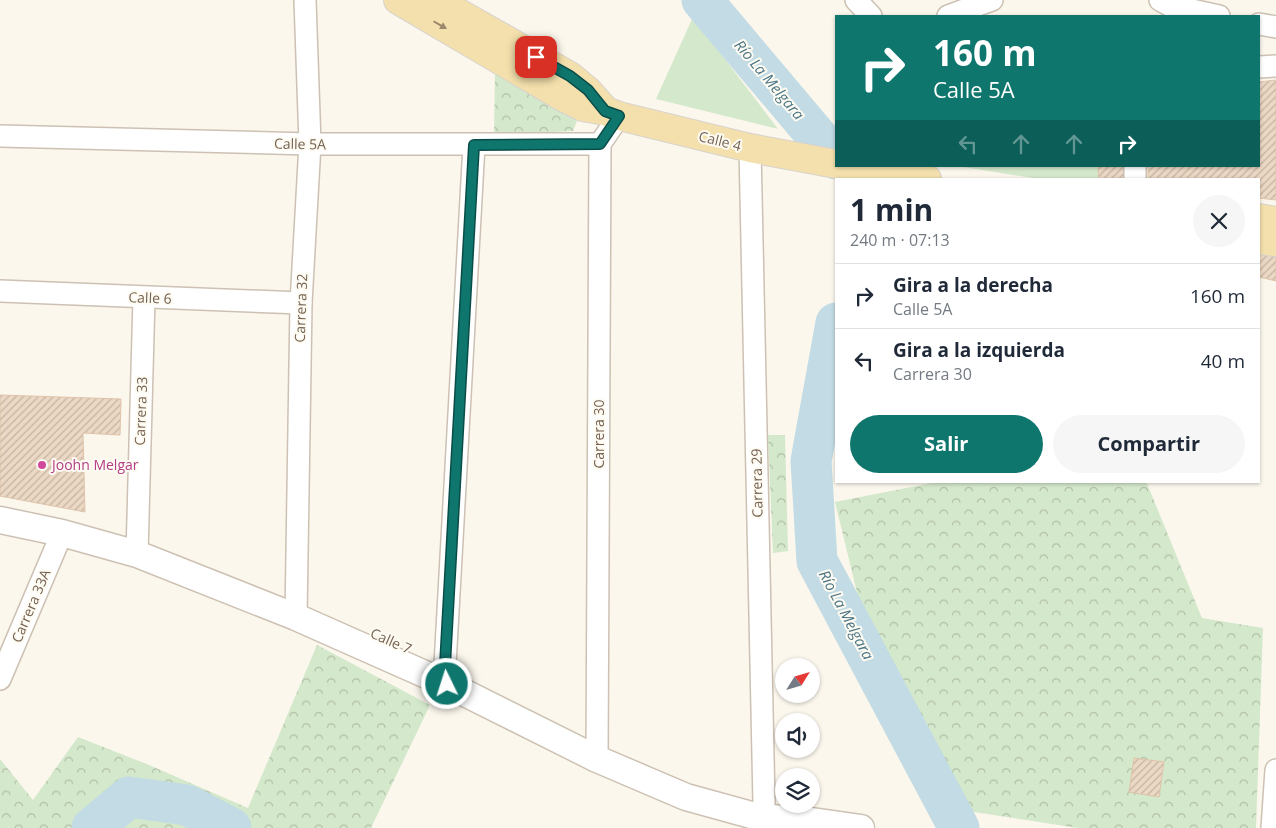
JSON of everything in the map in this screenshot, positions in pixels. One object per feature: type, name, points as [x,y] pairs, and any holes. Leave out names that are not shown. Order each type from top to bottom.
[{"type":"main road","name":"Calle 4","points":[[398,0],[583,107],[750,148],[835,164]]},
{"type":"main road","points":[[436,0],[570,76],[612,113]]},
{"type":"main road","points":[[853,167],[919,178]]},
{"type":"main road","points":[[1260,218],[1276,221]]},
{"type":"main road","points":[[1260,240],[1276,242]]},
{"type":"street","name":"Carrera 32","points":[[296,608],[301,303],[310,144],[304,0]]},
{"type":"street","points":[[856,0],[870,15]]},
{"type":"street","points":[[951,15],[992,0]]},
{"type":"street","points":[[1160,0],[1169,5],[1192,5],[1216,15]]},
{"type":"street","points":[[1260,24],[1276,27]]},
{"type":"street","points":[[1260,67],[1276,66]]},
{"type":"street","points":[[600,144],[612,113]]},
{"type":"street","name":"Calle 5A","points":[[0,136],[310,144],[600,144]]},
{"type":"street","name":"Carrera 30","points":[[598,751],[600,144]]},
{"type":"street","points":[[446,674],[474,145]]},
{"type":"street","name":"Carrera 29","points":[[750,148],[763,810]]},
{"type":"street","name":"Calle 6","points":[[0,291],[301,303]]},
{"type":"street","name":"Carrera 33","points":[[137,546],[144,298]]},
{"type":"street","name":"Calle 7","points":[[0,503],[66,516],[296,608],[446,674],[686,797],[763,810],[798,819],[861,828]]},
{"type":"street","name":"Calle 7","points":[[0,520],[137,546]]},
{"type":"street","name":"Carrera 33A","points":[[0,679],[62,533]]},
{"type":"street","points":[[1272,828],[1276,770]]},
{"type":"green space","points":[[693,17],[778,129],[656,99]]},
{"type":"green space","points":[[495,72],[577,121],[573,131],[494,135]]},
{"type":"green space","points":[[963,167],[1098,167],[1099,178],[1033,178]]},
{"type":"green space","points":[[768,435],[785,435],[788,551],[773,553]]},
{"type":"green space","points":[[932,483],[1147,483],[1202,618],[1263,628],[1256,828],[1078,828],[961,810],[861,609],[835,502]]},
{"type":"green space","points":[[317,645],[430,705],[371,828],[0,828],[0,759],[33,800],[78,737],[149,765],[248,808]]},
{"type":"building","points":[[1276,80],[1276,200],[1260,198],[1260,178],[1148,178],[1148,167],[1260,167],[1260,82]]},
{"type":"building","points":[[1098,167],[1128,167],[1129,178],[1099,178]]},
{"type":"building","points":[[1260,249],[1276,252],[1276,281],[1260,277]]},
{"type":"building","name":"Joohn Melgar","points":[[0,395],[121,399],[120,435],[83,433],[85,512],[0,496]]},
{"type":"building","points":[[1134,758],[1164,762],[1159,797],[1129,792]]},
{"type":"waterway","name":"Río La Melgara","points":[[702,0],[835,158]]},
{"type":"waterway","name":"Río La Melgara","points":[[835,329],[811,461],[817,561],[959,828]]},
{"type":"waterway","name":"Río La Melgara","points":[[92,828],[129,797],[187,805],[231,828]]},
{"type":"place","name":"Joohn Melgar","points":[[42,465]]},
{"type":"route","points":[[447,684],[445,665],[474,145],[600,144],[619,116],[605,111],[588,90],[570,76],[536,57]]}]
